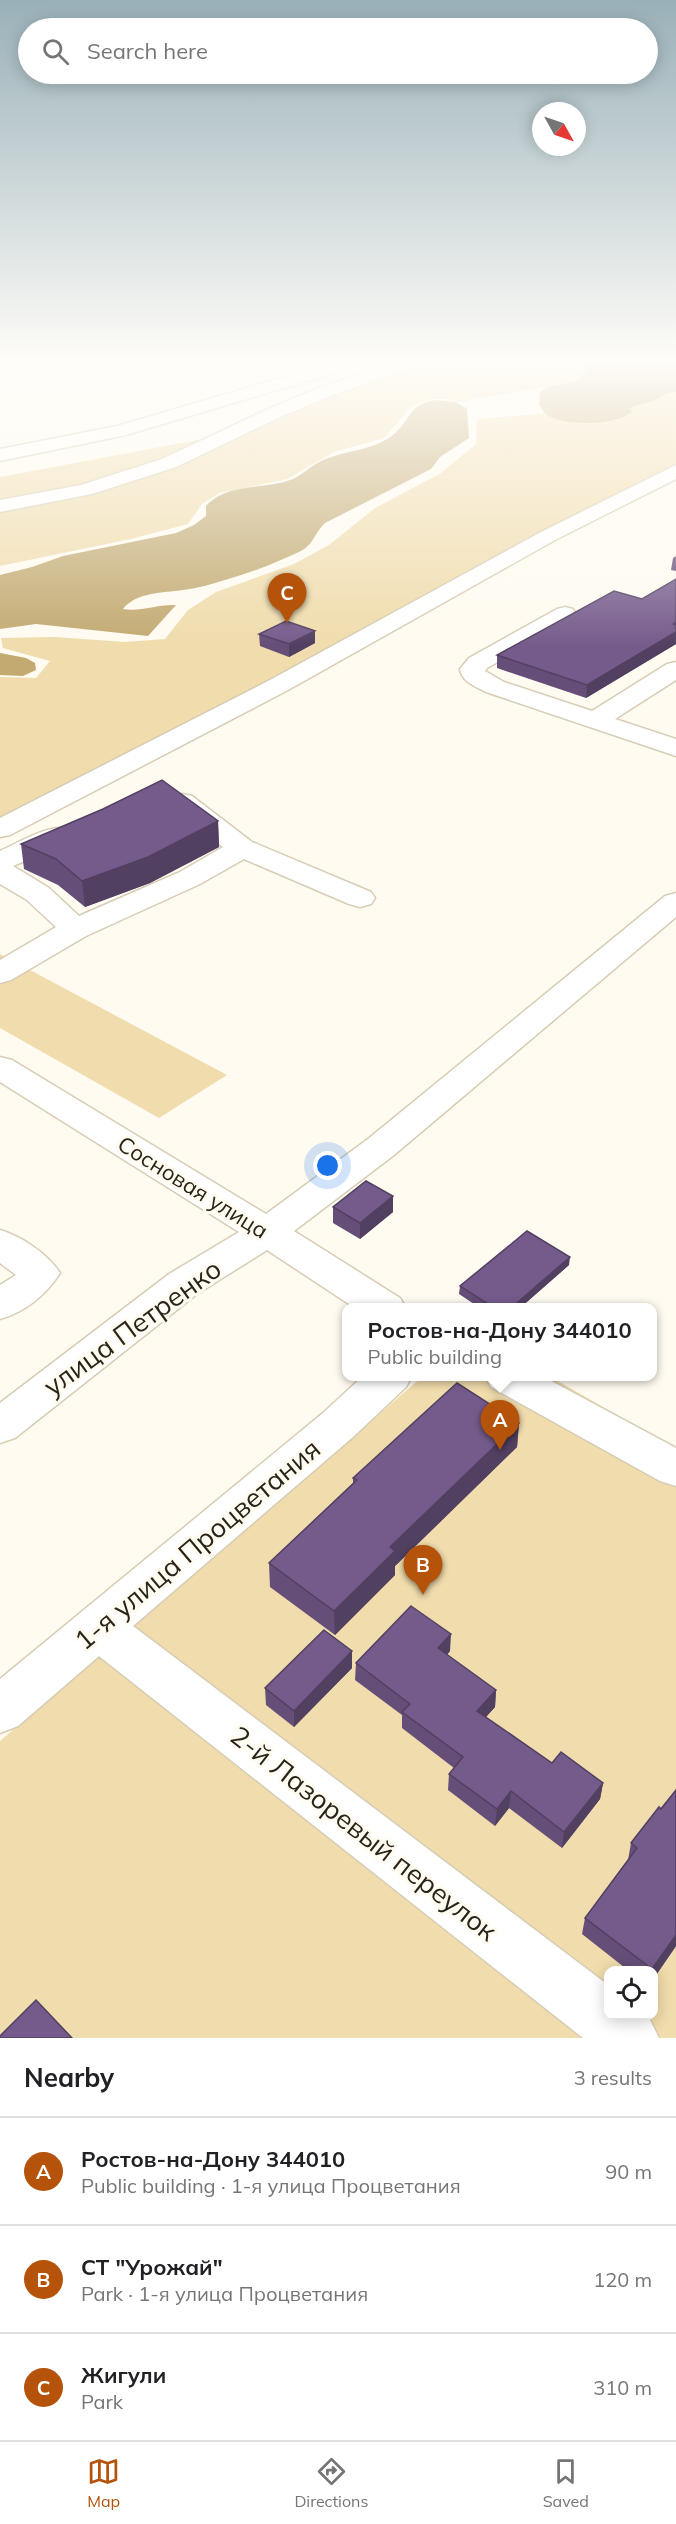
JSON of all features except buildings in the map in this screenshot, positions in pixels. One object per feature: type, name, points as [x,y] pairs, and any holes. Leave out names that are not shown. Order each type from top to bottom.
[{"type":"street","points":[[0,506],[85,490],[169,463],[183,456]]},
{"type":"street","points":[[0,829],[279,685],[548,536],[676,471]]},
{"type":"street","points":[[565,614],[478,663],[472,669],[473,675],[495,687],[676,748]]},
{"type":"street","points":[[594,721],[676,669]]},
{"type":"street","points":[[156,792],[171,793],[242,848],[360,898]]},
{"type":"street","points":[[0,861],[90,824]]},
{"type":"street","points":[[0,973],[75,928],[190,878],[242,848]]},
{"type":"street","points":[[0,871],[38,894],[75,928]]},
{"type":"street","name":"улица Петренко","points":[[0,1426],[183,1284],[266,1233],[381,1147],[676,902]]},
{"type":"street","name":"Сосновая улица","points":[[0,1067],[182,1178],[378,1303]]},
{"type":"street","points":[[0,1243],[40,1273],[35,1281],[0,1305]]},
{"type":"street","name":"1-я улица Процветания","points":[[0,1710],[338,1425],[387,1381]]},
{"type":"street","points":[[513,1381],[676,1469]]},
{"type":"street","name":"2-й Лазоревый переулок","points":[[98,1627],[630,2038]]},
{"type":"shaded area","points":[[112,456],[327,456],[287,479],[219,493],[202,504],[188,524],[131,539],[0,566],[0,477]]},
{"type":"shaded area","points":[[441,456],[431,469],[325,523],[309,545],[301,551],[217,583],[150,594],[128,603],[123,609],[136,610],[176,605],[148,636],[36,624],[0,629],[0,575],[63,556],[176,533],[194,525],[206,516],[206,506],[225,493],[293,479],[330,457]]},
{"type":"shaded area","points":[[461,456],[676,456],[676,475],[0,835],[0,677],[36,678],[50,661],[3,648],[1,638],[55,637],[125,642],[165,639],[188,610],[216,592],[294,564],[329,545],[375,508],[441,473]]},
{"type":"shaded area","points":[[0,653],[26,658],[35,663],[36,670],[23,676],[0,675]]},
{"type":"shaded area","points":[[0,954],[227,1075],[159,1118],[0,1028]]},
{"type":"shaded area","points":[[417,1381],[558,1381],[676,1449],[676,2038],[0,2038],[0,1741]]},
{"type":"place","name":"Жигули","points":[[287,623]]},
{"type":"place","name":"Ростов-на-Дону 344010","points":[[500,1450]]},
{"type":"place","name":"СТ \"Урожай\"","points":[[423,1595]]}]
